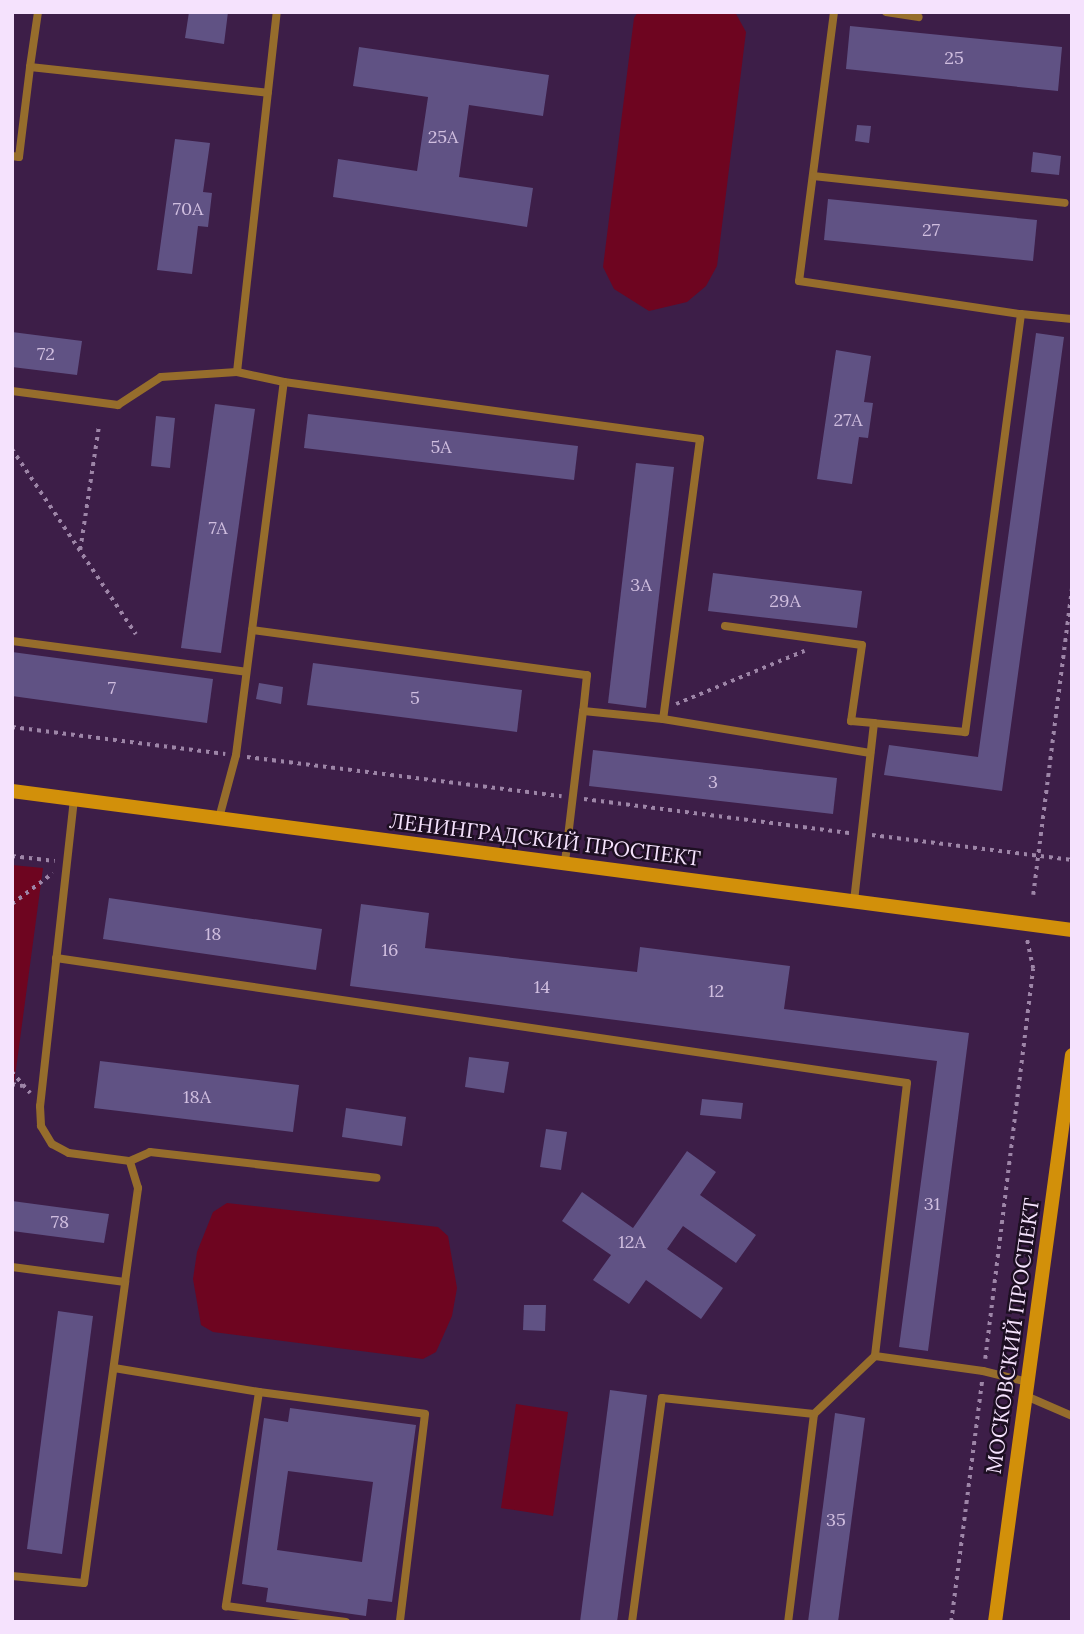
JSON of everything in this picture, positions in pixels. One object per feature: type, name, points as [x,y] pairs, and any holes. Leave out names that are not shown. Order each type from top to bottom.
[{"type":"street","name":"ЛЕНИНГРАДСКИЙ ПРОСПЕКТ","points":[[12,791],[1072,930]]},
{"type":"street","name":"МОСКОВСКИЙ ПРОСПЕКТ","points":[[995,1622],[1072,1055]]},
{"type":"lane","points":[[12,156],[19,157],[38,12]]},
{"type":"lane","points":[[237,372],[277,12]]},
{"type":"lane","points":[[834,12],[799,281],[1072,319]]},
{"type":"lane","points":[[886,12],[919,17]]},
{"type":"lane","points":[[30,67],[268,93]]},
{"type":"lane","points":[[813,176],[1065,203]]},
{"type":"lane","points":[[725,626],[862,645],[851,721],[965,732],[1021,314]]},
{"type":"lane","points":[[12,391],[118,405],[160,377],[237,372],[284,382],[700,439],[663,719]]},
{"type":"lane","points":[[219,818],[236,755],[284,382]]},
{"type":"lane","points":[[252,630],[587,675],[565,863]]},
{"type":"lane","points":[[12,641],[246,673]]},
{"type":"lane","points":[[583,711],[663,719],[870,753]]},
{"type":"lane","points":[[854,901],[874,723]]},
{"type":"lane","points":[[74,799],[40,1106],[41,1126],[52,1144],[69,1153],[130,1161],[150,1152],[377,1178]]},
{"type":"lane","points":[[55,958],[907,1083],[876,1356],[814,1414],[788,1622]]},
{"type":"lane","points":[[12,1576],[84,1583],[138,1188],[130,1161]]},
{"type":"lane","points":[[12,1267],[125,1282]]},
{"type":"lane","points":[[876,1356],[983,1371],[1027,1389],[1072,1416]]},
{"type":"lane","points":[[114,1368],[259,1392],[425,1414],[400,1622]]},
{"type":"lane","points":[[259,1392],[226,1606],[346,1622]]},
{"type":"lane","points":[[632,1622],[662,1398],[814,1414]]},
{"type":"path","points":[[80,550],[99,424]]},
{"type":"path","points":[[12,449],[136,634]]},
{"type":"path","points":[[1033,895],[1072,585]]},
{"type":"path","points":[[664,709],[806,650]]},
{"type":"path","points":[[12,727],[1072,860]]},
{"type":"path","points":[[12,856],[67,862]]},
{"type":"path","points":[[12,904],[67,862]]},
{"type":"path","points":[[951,1622],[1033,969],[1027,940]]},
{"type":"path","points":[[12,1072],[40,1106]]},
{"type":"path","points":[[12,1084],[23,1086]]},
{"type":"shaded area","points":[[638,12],[735,12],[746,32],[717,266],[706,286],[687,302],[649,311],[614,289],[603,267],[634,18]]},
{"type":"shaded area","points":[[12,865],[43,868],[12,1099]]},
{"type":"shaded area","points":[[227,1203],[438,1227],[448,1236],[457,1288],[452,1316],[436,1352],[423,1359],[213,1332],[201,1325],[193,1279],[197,1252],[213,1212]]},
{"type":"shaded area","points":[[516,1404],[568,1412],[553,1516],[501,1508]]},
{"type":"building","points":[[189,12],[228,12],[224,44],[185,38]]},
{"type":"building","points":[[850,26],[1062,47],[1058,91],[846,69]]},
{"type":"building","points":[[359,47],[549,75],[543,116],[469,105],[459,177],[533,188],[527,227],[333,197],[338,159],[417,171],[428,97],[353,86]]},
{"type":"building","points":[[857,125],[871,126],[869,143],[855,141]]},
{"type":"building","points":[[175,139],[210,143],[203,192],[212,193],[208,227],[198,226],[192,274],[157,270]]},
{"type":"building","points":[[1033,152],[1061,156],[1059,175],[1031,172]]},
{"type":"building","points":[[828,199],[1037,220],[1033,261],[824,240]]},
{"type":"building","points":[[12,332],[82,341],[77,375],[12,367]]},
{"type":"building","points":[[1036,333],[1064,337],[1002,791],[884,775],[889,745],[978,757]]},
{"type":"building","points":[[836,350],[871,356],[864,402],[873,403],[868,438],[859,437],[852,484],[817,479]]},
{"type":"building","points":[[215,404],[255,409],[221,653],[181,648]]},
{"type":"building","points":[[308,414],[578,446],[574,480],[304,448]]},
{"type":"building","points":[[156,416],[175,418],[170,468],[151,466]]},
{"type":"building","points":[[636,463],[674,467],[646,708],[608,703]]},
{"type":"building","points":[[713,573],[862,591],[857,628],[708,611]]},
{"type":"building","points":[[12,652],[213,679],[207,723],[12,696]]},
{"type":"building","points":[[313,663],[522,690],[517,732],[307,705]]},
{"type":"building","points":[[259,683],[283,687],[281,704],[256,699]]},
{"type":"building","points":[[593,750],[837,778],[833,814],[589,786]]},
{"type":"building","points":[[109,898],[322,929],[316,970],[103,939]]},
{"type":"building","points":[[361,904],[429,913],[425,948],[637,972],[640,947],[790,966],[784,1009],[969,1033],[928,1351],[899,1347],[937,1061],[350,986]]},
{"type":"building","points":[[469,1057],[509,1062],[504,1093],[465,1087]]},
{"type":"building","points":[[100,1061],[299,1085],[293,1132],[94,1108]]},
{"type":"building","points":[[702,1099],[743,1103],[741,1119],[700,1115]]},
{"type":"building","points":[[346,1108],[406,1117],[402,1146],[342,1137]]},
{"type":"building","points":[[546,1129],[567,1132],[561,1170],[540,1167]]},
{"type":"building","points":[[687,1151],[716,1172],[700,1195],[756,1235],[736,1263],[683,1226],[667,1249],[723,1288],[701,1319],[646,1280],[629,1304],[593,1280],[611,1255],[562,1221],[582,1192],[633,1228]]},
{"type":"building","points":[[12,1201],[109,1214],[104,1243],[12,1231]]},
{"type":"building","points":[[524,1305],[546,1305],[545,1331],[523,1330]]},
{"type":"building","points":[[58,1311],[93,1316],[62,1554],[27,1549]]},
{"type":"building","points":[[610,1390],[647,1395],[617,1622],[580,1622]]},
{"type":"building","points":[[290,1408],[416,1425],[392,1602],[368,1599],[366,1616],[266,1602],[268,1588],[242,1584],[264,1418],[288,1422]],"holes":[[[288,1471],[373,1482],[362,1562],[277,1550]]]},
{"type":"building","points":[[835,1413],[865,1418],[838,1622],[808,1622]]}]
